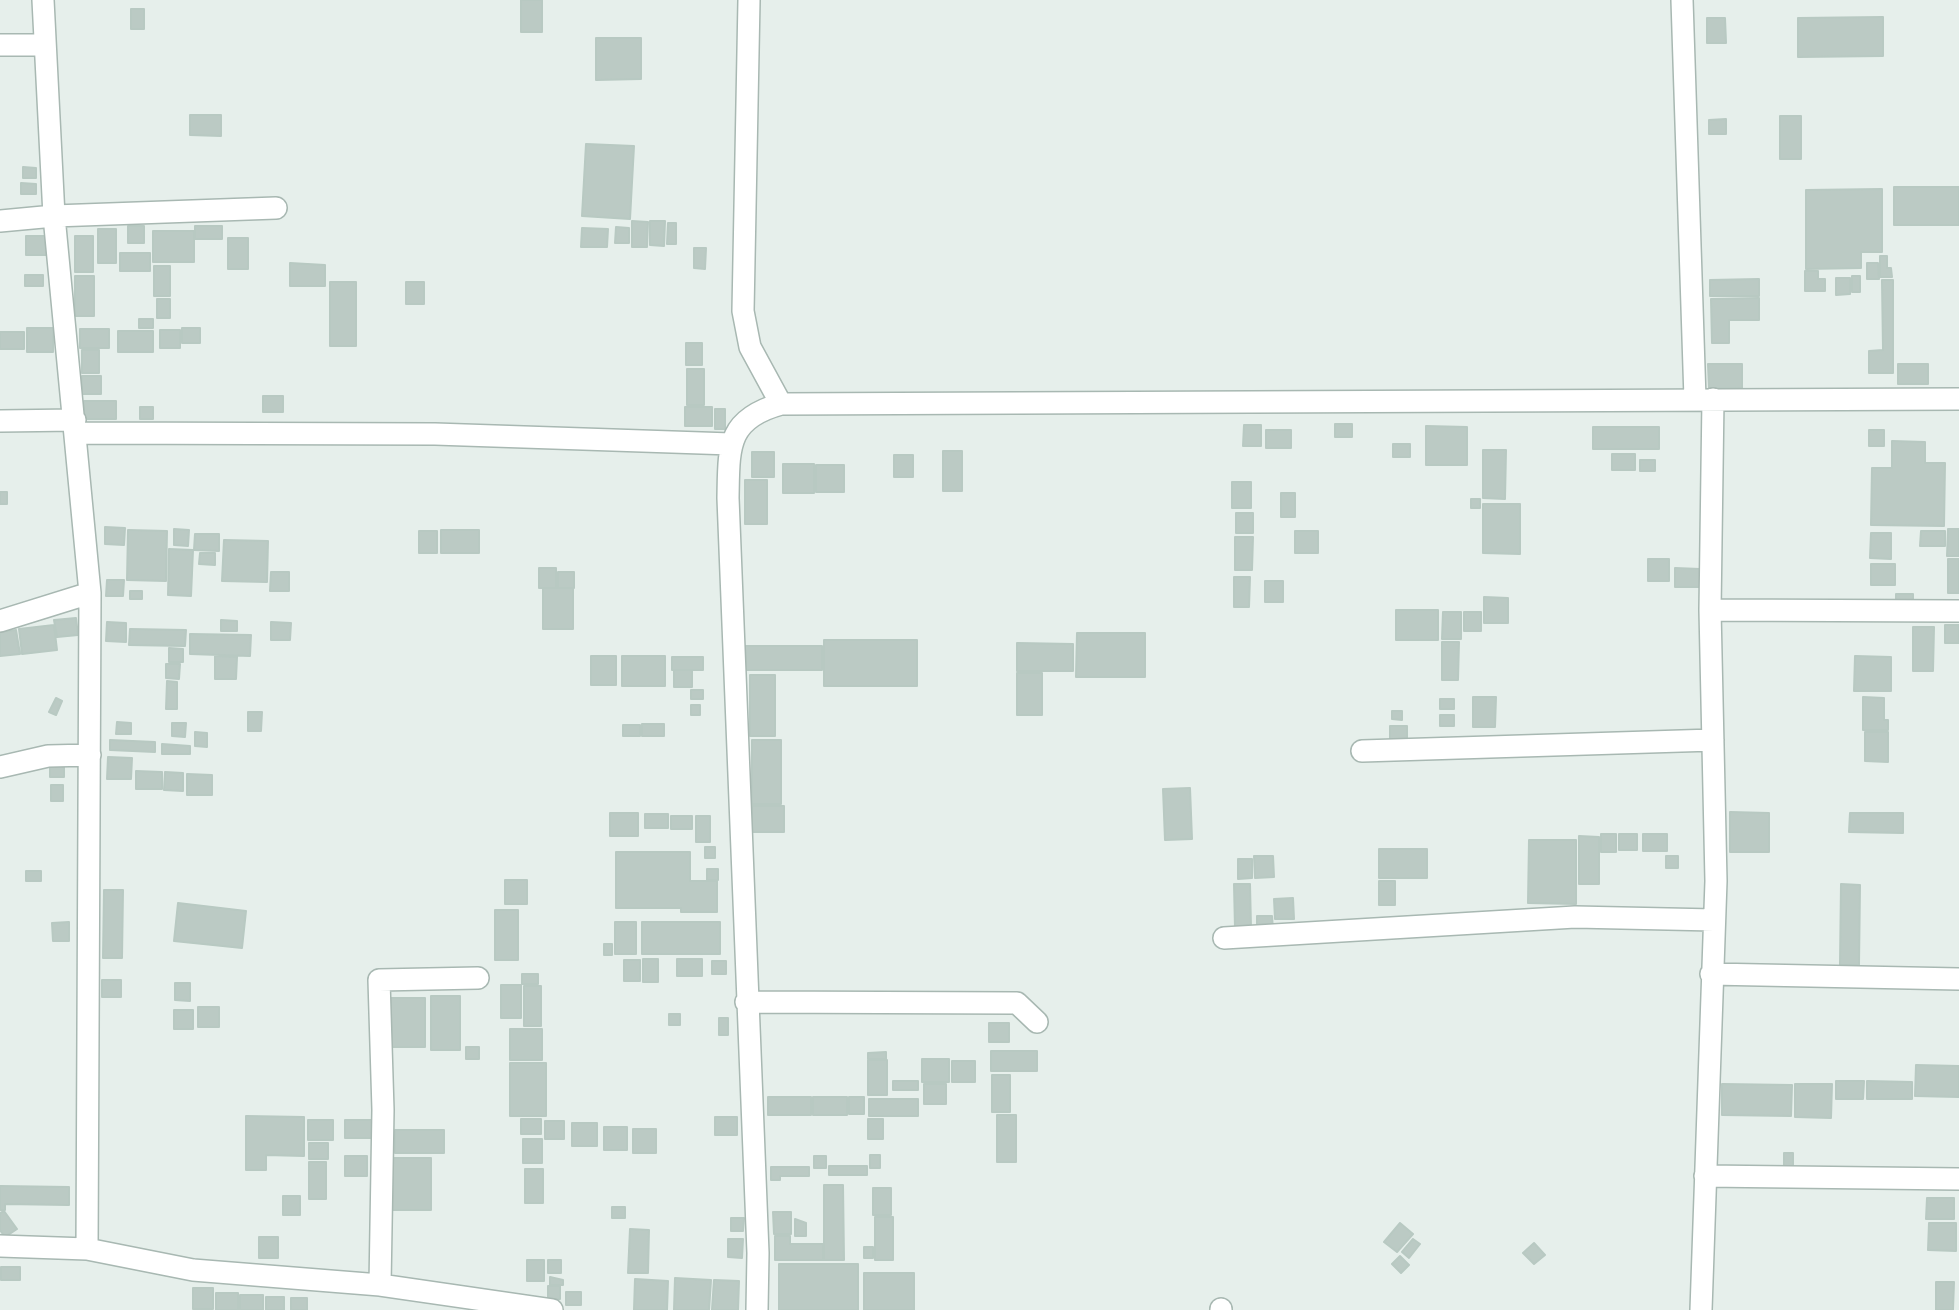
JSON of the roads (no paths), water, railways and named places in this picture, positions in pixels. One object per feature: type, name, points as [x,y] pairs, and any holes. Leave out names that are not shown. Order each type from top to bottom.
[{"type":"street","points":[[43,0],[54,216],[90,593],[87,1249]]},
{"type":"street","points":[[749,0],[743,311],[750,347],[781,404]]},
{"type":"street","points":[[1682,0],[1704,399],[1716,881],[1701,1310]]},
{"type":"street","points":[[0,45],[45,45]]},
{"type":"street","points":[[0,221],[54,216],[276,208]]},
{"type":"street","points":[[757,1310],[758,1254],[727,498],[731,444],[739,425],[760,410],[781,404],[1959,399]]},
{"type":"street","points":[[0,421],[76,426],[731,444]]},
{"type":"street","points":[[0,621],[90,593]]},
{"type":"street","points":[[1710,610],[1959,611]]},
{"type":"street","points":[[1362,751],[1713,740]]},
{"type":"street","points":[[0,767],[48,756],[90,755]]},
{"type":"street","points":[[1224,939],[1575,917],[1714,920]]},
{"type":"street","points":[[1711,974],[1959,979]]},
{"type":"street","points":[[380,1285],[383,1110],[379,980],[478,978]]},
{"type":"street","points":[[746,1002],[1017,1003],[1037,1022]]},
{"type":"street","points":[[1705,1176],[1959,1179]]},
{"type":"street","points":[[0,1246],[87,1249],[193,1270],[380,1285],[552,1310]]}]
